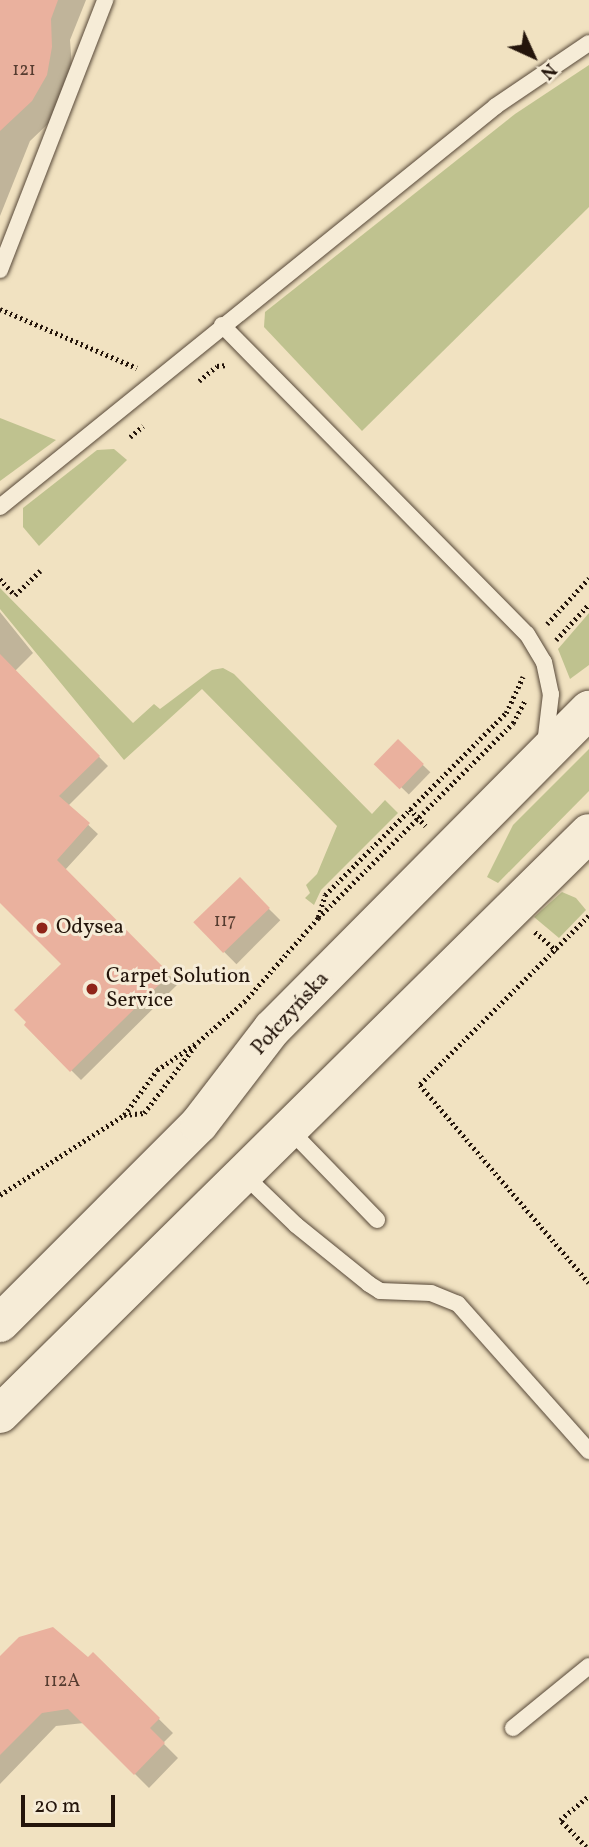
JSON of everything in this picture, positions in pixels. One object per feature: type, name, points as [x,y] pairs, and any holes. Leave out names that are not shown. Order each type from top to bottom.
[{"type":"main road","name":"Połczyńska","points":[[0,1323],[199,1124],[272,1029],[589,710]]},
{"type":"main road","points":[[0,1414],[589,833]]},
{"type":"lane","points":[[0,270],[105,0]]},
{"type":"lane","points":[[0,507],[496,106],[589,43]]},
{"type":"lane","points":[[222,325],[527,634],[544,662],[551,694],[542,757]]},
{"type":"lane","points":[[288,1128],[377,1220]]},
{"type":"lane","points":[[242,1173],[296,1225],[380,1291],[431,1293],[458,1304],[589,1451]]},
{"type":"lane","points":[[513,1728],[589,1666]]},
{"type":"path","points":[[0,309],[139,369],[142,426]]},
{"type":"path","points":[[196,383],[217,366],[233,367]]},
{"type":"path","points":[[130,438],[153,418]]},
{"type":"path","points":[[0,579],[15,595],[40,571]]},
{"type":"path","points":[[545,627],[552,615],[589,578]]},
{"type":"path","points":[[554,643],[589,604]]},
{"type":"path","points":[[318,918],[325,894],[506,713],[528,667]]},
{"type":"path","points":[[0,1195],[124,1115],[157,1070],[198,1042],[244,1002],[318,918],[513,723],[530,692]]},
{"type":"path","points":[[589,916],[557,951],[420,1085],[589,1283]]},
{"type":"path","points":[[527,925],[557,951]]},
{"type":"path","points":[[124,1115],[144,1113],[198,1042]]},
{"type":"path","points":[[586,1847],[560,1820],[589,1796]]},
{"type":"green space","points":[[589,65],[589,207],[362,431],[264,327],[265,312],[515,114]]},
{"type":"green space","points":[[0,418],[56,440],[0,481]]},
{"type":"green space","points":[[114,449],[127,460],[39,546],[23,527],[23,508],[97,450]]},
{"type":"green space","points":[[0,588],[133,723],[154,704],[160,709],[212,670],[223,668],[234,674],[372,814],[385,800],[398,813],[321,890],[314,905],[305,898],[310,893],[306,885],[317,874],[337,826],[202,689],[124,760],[0,609]]},
{"type":"green space","points":[[589,613],[589,665],[570,679],[558,649]]},
{"type":"green space","points":[[589,749],[589,791],[498,883],[487,877],[513,825]]},
{"type":"green space","points":[[562,892],[576,898],[586,910],[559,938],[534,917]]},
{"type":"building","points":[[0,0],[58,0],[51,19],[52,47],[47,75],[32,101],[0,131]]},
{"type":"building","points":[[0,654],[100,756],[59,796],[90,823],[57,860],[170,974],[70,1072],[24,1025],[26,1022],[14,1010],[61,964],[0,903]]},
{"type":"building","points":[[398,739],[424,764],[400,789],[374,764]]},
{"type":"building","points":[[240,877],[270,908],[223,953],[193,922]]},
{"type":"building","points":[[53,1627],[88,1657],[93,1652],[160,1718],[150,1728],[165,1743],[134,1775],[68,1709],[42,1713],[0,1755],[0,1656],[19,1637]]},
{"type":"place","name":"Odysea","points":[[42,928]]},
{"type":"place","name":"Carpet Solution Service","points":[[92,989]]}]
